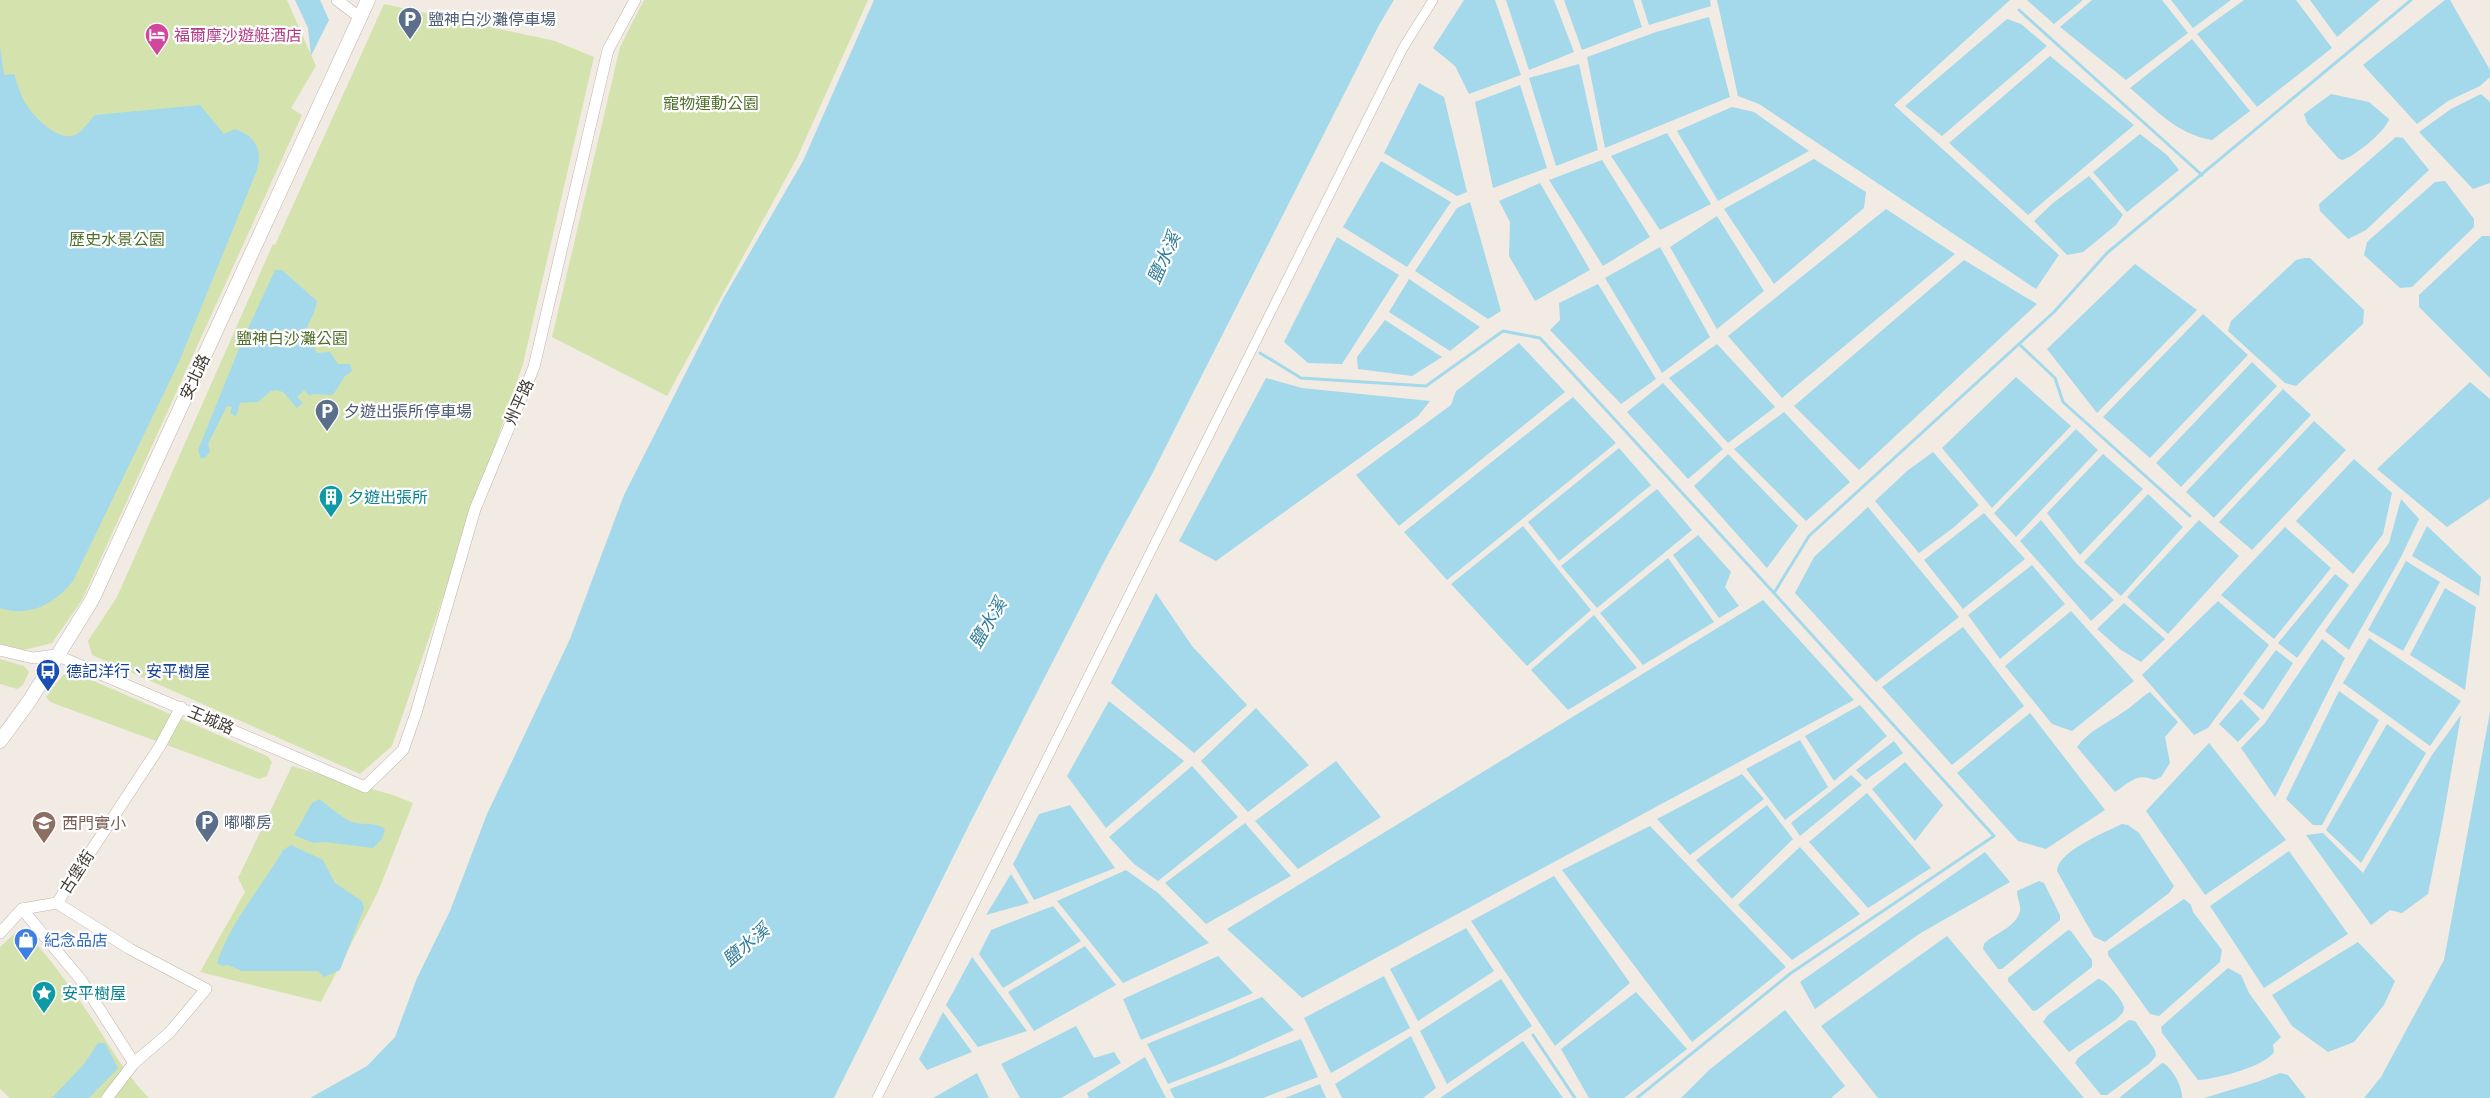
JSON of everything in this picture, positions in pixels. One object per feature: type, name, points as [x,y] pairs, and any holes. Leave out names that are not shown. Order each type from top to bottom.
[{"type":"street","points":[[337,0],[354,13],[361,15]]},
{"type":"street","name":"安北路","points":[[0,741],[30,700],[56,655],[92,600],[368,0]]},
{"type":"street","name":"州平路","points":[[365,786],[403,750],[416,713],[475,509],[534,367],[608,50],[635,0]]},
{"type":"street","points":[[877,1098],[1403,48],[1432,0]]},
{"type":"street","points":[[0,650],[33,658],[56,655]]},
{"type":"street","name":"王城路","points":[[56,655],[365,786]]},
{"type":"street","name":"古堡街","points":[[22,909],[57,902],[160,746],[181,707]]},
{"type":"street","points":[[57,902],[130,948],[206,989],[170,1032],[134,1064],[108,1098]]},
{"type":"street","points":[[0,933],[22,909],[81,980],[134,1064]]},
{"type":"green space","name":"歷史水景公園","points":[[0,0],[287,0],[316,66],[291,108],[302,115],[82,600],[52,643],[24,650],[0,644]]},
{"type":"green space","name":"寵物運動公園","points":[[644,0],[868,0],[797,158],[667,396],[552,337],[620,47]]},
{"type":"green space","name":"鹽神白沙灘公園","points":[[384,4],[555,41],[594,57],[523,364],[392,746],[360,774],[92,655],[88,641],[117,597],[273,244],[275,245]]},
{"type":"green space","points":[[0,659],[24,666],[29,672],[23,685],[17,689],[0,684]]},
{"type":"green space","points":[[73,672],[267,756],[272,762],[267,776],[259,779],[50,702],[46,697],[63,675]]},
{"type":"green space","points":[[292,766],[393,795],[413,803],[378,892],[321,1002],[200,972],[245,892],[238,878]]},
{"type":"green space","name":"安平樹屋","points":[[16,932],[27,933],[47,956],[123,1066],[149,1098],[10,1098],[0,1089],[0,947]]},
{"type":"water","points":[[295,0],[320,0],[329,20],[311,56],[308,28]]},
{"type":"water","name":"鹽水溪","points":[[874,0],[1394,0],[1379,25],[1150,478],[1106,558],[970,823],[834,1098],[310,1098],[367,1066],[395,1037],[417,978],[450,911],[487,814],[570,639],[624,495],[723,299],[803,161]]},
{"type":"water","points":[[1464,0],[1495,0],[1521,75],[1469,94],[1455,66],[1433,48]]},
{"type":"water","points":[[1506,0],[1554,0],[1574,52],[1529,70]]},
{"type":"water","points":[[1564,0],[1633,0],[1642,27],[1582,50]]},
{"type":"water","points":[[1641,0],[1710,0],[1711,6],[1649,25]]},
{"type":"water","points":[[1717,0],[2010,0],[1894,105],[2059,255],[2036,289],[1759,104],[1738,96]]},
{"type":"water","points":[[2027,0],[2083,0],[2054,24]]},
{"type":"water","points":[[2092,0],[2162,0],[2188,33],[2126,80],[2060,27]]},
{"type":"water","points":[[2171,0],[2231,0],[2193,28]]},
{"type":"water","points":[[2244,0],[2296,0],[2332,48],[2257,107],[2197,34]]},
{"type":"water","points":[[2310,0],[2380,0],[2337,37]]},
{"type":"water","points":[[2445,0],[2450,0],[2490,70],[2490,77],[2480,86],[2448,101],[2417,124],[2363,65]]},
{"type":"water","points":[[1709,17],[1730,97],[1605,148],[1587,57],[1656,32]]},
{"type":"water","points":[[2007,19],[2021,24],[2047,46],[1942,136],[1905,106]]},
{"type":"water","points":[[2192,39],[2250,111],[2212,140],[2199,137],[2178,127],[2158,113],[2130,88]]},
{"type":"water","name":"歷史水景公園","points":[[0,46],[4,75],[14,74],[23,100],[32,112],[47,127],[60,134],[66,136],[75,135],[95,115],[200,105],[224,134],[235,129],[248,135],[256,144],[259,156],[257,170],[179,362],[73,581],[50,602],[32,610],[22,611],[0,608]]},
{"type":"water","points":[[2050,56],[2134,125],[2028,215],[1949,143]]},
{"type":"water","points":[[1579,64],[1598,150],[1556,166],[1529,78]]},
{"type":"water","points":[[1419,83],[1444,97],[1467,192],[1457,196],[1384,153]]},
{"type":"water","points":[[1520,85],[1547,168],[1493,188],[1475,102]]},
{"type":"water","points":[[2331,94],[2369,102],[2389,119],[2382,130],[2369,143],[2342,160],[2338,158],[2307,123],[2304,114]]},
{"type":"water","points":[[2481,94],[2490,102],[2490,183],[2473,189],[2419,132],[2451,109]]},
{"type":"water","points":[[1732,107],[1754,112],[1809,151],[1718,201],[1677,131]]},
{"type":"water","points":[[1667,133],[1711,204],[1660,230],[1611,156]]},
{"type":"water","points":[[2140,134],[2167,155],[2179,170],[2127,212],[2093,172]]},
{"type":"water","points":[[2396,137],[2403,138],[2429,170],[2366,230],[2348,239],[2320,211],[2319,204]]},
{"type":"water","points":[[1814,159],[1866,192],[1864,208],[1774,284],[1724,209]]},
{"type":"water","points":[[1602,160],[1650,237],[1603,266],[1549,180]]},
{"type":"water","points":[[1381,161],[1451,202],[1407,267],[1343,227]]},
{"type":"water","points":[[2089,176],[2123,215],[2116,225],[2083,252],[2067,255],[2034,221],[2053,203]]},
{"type":"water","points":[[2445,181],[2474,219],[2474,227],[2412,287],[2400,288],[2364,255],[2367,242],[2435,182]]},
{"type":"water","points":[[1540,183],[1590,270],[1535,301],[1509,256],[1510,222],[1499,201]]},
{"type":"water","points":[[1470,202],[1501,311],[1488,319],[1415,271],[1457,208]]},
{"type":"water","points":[[1886,209],[1955,254],[1782,398],[1728,336]]},
{"type":"water","points":[[1717,216],[1764,291],[1717,329],[1670,247]]},
{"type":"water","points":[[2482,236],[2490,236],[2490,378],[2419,307],[2419,295]]},
{"type":"water","points":[[1337,237],[1399,275],[1342,364],[1308,363],[1284,342]]},
{"type":"water","points":[[1660,247],[1710,337],[1662,373],[1605,278]]},
{"type":"water","points":[[2310,258],[2364,310],[2363,324],[2296,386],[2285,383],[2228,331],[2231,321],[2296,260]]},
{"type":"water","points":[[1964,260],[2037,304],[1859,470],[1794,406]]},
{"type":"water","points":[[2135,264],[2197,310],[2097,413],[2047,349]]},
{"type":"water","points":[[275,270],[282,270],[317,301],[307,329],[317,353],[330,352],[338,364],[350,364],[352,371],[345,376],[333,395],[313,394],[310,396],[304,390],[297,397],[303,403],[297,408],[283,392],[276,390],[271,391],[258,402],[240,403],[236,417],[230,413],[232,407],[227,406],[208,444],[210,451],[206,457],[201,459],[198,450],[240,346]]},
{"type":"water","points":[[1409,279],[1480,327],[1450,351],[1389,312]]},
{"type":"water","points":[[1598,284],[1656,379],[1621,404],[1550,330],[1560,320],[1559,303]]},
{"type":"water","points":[[2203,314],[2248,355],[2150,458],[2103,417]]},
{"type":"water","points":[[1385,320],[1442,357],[1412,376],[1358,369],[1357,357]]},
{"type":"water","points":[[1519,343],[1565,392],[1399,526],[1356,475],[1451,405],[1456,391]]},
{"type":"water","points":[[1717,344],[1775,407],[1728,443],[1669,378]]},
{"type":"water","points":[[2252,362],[2277,386],[2181,487],[2156,463]]},
{"type":"water","points":[[2016,377],[2071,426],[1992,508],[1942,448]]},
{"type":"water","points":[[1266,378],[1302,388],[1430,401],[1418,416],[1216,561],[1179,541]]},
{"type":"water","points":[[2470,382],[2490,399],[2490,498],[2447,527],[2377,469]]},
{"type":"water","points":[[1663,383],[1723,449],[1688,479],[1627,412]]},
{"type":"water","points":[[2283,389],[2311,415],[2214,518],[2186,492]]},
{"type":"water","points":[[1573,397],[1616,443],[1447,580],[1404,532]]},
{"type":"water","points":[[1784,412],[1850,482],[1806,521],[1734,449]]},
{"type":"water","points":[[2314,421],[2346,450],[2252,550],[2219,522]]},
{"type":"water","points":[[2076,429],[2098,450],[2016,537],[1994,513]]},
{"type":"water","points":[[1619,448],[1651,485],[1559,561],[1528,522]]},
{"type":"water","points":[[1933,452],[1979,505],[1953,528],[1919,553],[1875,501],[1907,471]]},
{"type":"water","points":[[1728,454],[1798,526],[1767,568],[1694,486]]},
{"type":"water","points":[[2103,454],[2143,489],[2080,555],[2047,513]]},
{"type":"water","points":[[2354,459],[2392,493],[2383,534],[2353,574],[2296,521]]},
{"type":"water","points":[[1657,489],[1692,530],[1597,608],[1561,566]]},
{"type":"water","points":[[2148,494],[2183,527],[2121,596],[2084,562]]},
{"type":"water","points":[[2401,499],[2419,519],[2401,557],[2349,650],[2325,631],[2389,543]]},
{"type":"water","points":[[1868,507],[1959,617],[1876,682],[1795,593],[1814,557]]},
{"type":"water","points":[[1984,513],[2025,559],[1963,609],[1924,560]]},
{"type":"water","points":[[2041,520],[2076,563],[2114,600],[2091,621],[2020,541]]},
{"type":"water","points":[[2199,520],[2239,556],[2168,634],[2127,597]]},
{"type":"water","points":[[1523,526],[1591,610],[1527,666],[1451,584]]},
{"type":"water","points":[[2427,526],[2481,577],[2479,596],[2412,556]]},
{"type":"water","points":[[2285,527],[2331,568],[2274,639],[2221,595]]},
{"type":"water","points":[[1698,535],[1731,572],[1725,587],[1739,606],[1719,618],[1673,555]]},
{"type":"water","points":[[1668,558],[1714,622],[1643,665],[1600,613]]},
{"type":"water","points":[[2406,561],[2440,582],[2403,651],[2368,630]]},
{"type":"water","points":[[2032,565],[2065,604],[2000,659],[1968,615]]},
{"type":"water","points":[[2335,574],[2349,585],[2297,658],[2278,643]]},
{"type":"water","points":[[2445,588],[2476,607],[2465,690],[2410,655]]},
{"type":"water","points":[[1156,593],[1192,646],[1247,705],[1194,753],[1111,683]]},
{"type":"water","points":[[1763,600],[1854,700],[1302,998],[1227,929]]},
{"type":"water","points":[[2218,601],[2269,645],[2208,728],[2194,735],[2142,675]]},
{"type":"water","points":[[2124,603],[2165,639],[2141,662],[2121,650],[2097,629]]},
{"type":"water","points":[[2071,611],[2134,681],[2072,731],[2052,724],[2005,666]]},
{"type":"water","points":[[1594,615],[1637,668],[1568,710],[1531,670]]},
{"type":"water","points":[[1963,627],[2024,706],[1952,765],[1882,687]]},
{"type":"water","points":[[2369,638],[2461,701],[2430,746],[2343,683]]},
{"type":"water","points":[[2322,639],[2345,658],[2275,797],[2241,748],[2265,723]]},
{"type":"water","points":[[2276,650],[2293,663],[2263,710],[2243,694]]},
{"type":"water","points":[[2339,691],[2379,720],[2322,825],[2313,825],[2286,799]]},
{"type":"water","points":[[2150,692],[2178,722],[2165,737],[2170,763],[2161,777],[2154,780],[2143,777],[2138,778],[2115,792],[2077,747],[2093,731],[2125,711]]},
{"type":"water","points":[[2241,699],[2260,719],[2238,742],[2219,724]]},
{"type":"water","points":[[1109,701],[1184,761],[1106,828],[1067,776]]},
{"type":"water","points":[[1860,705],[1887,736],[1834,781],[1805,736]]},
{"type":"water","points":[[1256,708],[1309,765],[1248,812],[1201,761]]},
{"type":"water","points":[[2490,712],[2490,1098],[2364,1098],[2381,1077],[2444,960]]},
{"type":"water","points":[[2030,713],[2105,810],[2046,849],[2018,841],[1957,773]]},
{"type":"water","points":[[2461,715],[2428,894],[2402,913],[2390,910],[2371,925],[2306,835],[2323,833],[2363,873],[2432,755]]},
{"type":"water","points":[[2387,724],[2426,753],[2361,863],[2326,830]]},
{"type":"water","points":[[1800,740],[1828,787],[1785,820],[1746,769]]},
{"type":"water","points":[[1894,741],[1903,753],[1866,780],[1856,770]]},
{"type":"water","points":[[2209,743],[2286,840],[2205,895],[2146,811]]},
{"type":"water","points":[[1336,761],[1381,817],[1298,869],[1255,821]]},
{"type":"water","points":[[1905,762],[1943,805],[1915,841],[1872,789]]},
{"type":"water","points":[[1192,766],[1238,817],[1158,881],[1134,864],[1109,837]]},
{"type":"water","points":[[1742,774],[1764,799],[1690,855],[1657,819]]},
{"type":"water","points":[[1851,775],[1862,785],[1800,836],[1791,823]]},
{"type":"water","points":[[1867,793],[1931,868],[1868,908],[1809,842]]},
{"type":"water","points":[[320,799],[335,812],[352,822],[373,824],[385,829],[382,839],[373,848],[325,842],[313,843],[294,835],[312,803]]},
{"type":"water","points":[[1070,805],[1115,868],[1034,900],[1013,864],[1039,814]]},
{"type":"water","points":[[1767,805],[1793,839],[1732,899],[1696,860]]},
{"type":"water","points":[[1245,823],[1291,876],[1206,924],[1165,883]]},
{"type":"water","points":[[2122,824],[2128,825],[2139,833],[2174,886],[2169,893],[2105,942],[2094,937],[2057,871],[2059,864],[2065,856],[2073,850]]},
{"type":"water","points":[[1650,826],[1786,967],[1692,1042],[1562,870]]},
{"type":"water","points":[[291,845],[323,860],[335,883],[362,901],[364,908],[340,970],[324,977],[318,971],[242,971],[228,965],[222,966],[217,963],[230,933],[283,850]]},
{"type":"water","points":[[1800,847],[1860,914],[1792,960],[1738,905]]},
{"type":"water","points":[[2289,851],[2348,934],[2264,988],[2210,906]]},
{"type":"water","points":[[1985,852],[2010,882],[1919,934],[1815,1009],[1800,982]]},
{"type":"water","points":[[1126,870],[1158,893],[1209,943],[1123,983],[1057,901]]},
{"type":"water","points":[[1011,874],[1029,903],[986,915]]},
{"type":"water","points":[[1554,876],[1630,983],[1555,1046],[1471,921]]},
{"type":"water","points":[[2039,881],[2044,883],[2060,915],[2060,920],[2002,969],[1998,969],[1983,949],[1984,944],[2018,917],[2020,908],[2017,891]]},
{"type":"water","points":[[2184,899],[2191,905],[2193,912],[2222,950],[2220,962],[2159,1016],[2150,1014],[2108,955],[2108,951]]},
{"type":"water","points":[[1053,906],[1081,941],[1003,988],[979,954],[991,930]]},
{"type":"water","points":[[1466,928],[1494,971],[1418,1021],[1390,969]]},
{"type":"water","points":[[2068,930],[2071,931],[2092,960],[2092,967],[2037,1010],[2033,1011],[2008,981],[2008,978]]},
{"type":"water","points":[[1947,936],[2084,1098],[1878,1098],[1821,1026]]},
{"type":"water","points":[[2358,942],[2395,981],[2384,1005],[2354,1042],[2328,1052],[2292,1026],[2272,995]]},
{"type":"water","points":[[1085,946],[1116,985],[1034,1031],[1008,992]]},
{"type":"water","points":[[1218,956],[1253,993],[1141,1040],[1123,999]]},
{"type":"water","points":[[972,957],[1027,1031],[978,1047],[946,1005]]},
{"type":"water","points":[[2228,968],[2241,975],[2249,993],[2281,1037],[2273,1045],[2274,1052],[2260,1063],[2227,1075],[2198,1080],[2162,1033],[2161,1027]]},
{"type":"water","points":[[1384,976],[1410,1028],[1331,1073],[1304,1018]]},
{"type":"water","points":[[1501,979],[1532,1026],[1447,1084],[1420,1031]]},
{"type":"water","points":[[2098,979],[2105,982],[2117,995],[2123,1005],[2123,1011],[2117,1019],[2069,1052],[2043,1022],[2048,1015]]},
{"type":"water","points":[[1636,992],[1687,1049],[1624,1098],[1589,1098],[1561,1049]]},
{"type":"water","points":[[1262,997],[1294,1030],[1222,1063],[1168,1084],[1147,1044]]},
{"type":"water","points":[[1785,1010],[1845,1086],[1831,1098],[1681,1098],[1709,1070]]},
{"type":"water","points":[[943,1012],[972,1052],[927,1070],[919,1059]]},
{"type":"water","points":[[2129,1020],[2135,1021],[2155,1050],[2156,1056],[2149,1064],[2107,1095],[2101,1095],[2075,1063],[2078,1058]]},
{"type":"water","points":[[1076,1026],[1094,1058],[1114,1052],[1121,1063],[1061,1098],[1020,1098],[1001,1064]]},
{"type":"water","points":[[1411,1036],[1436,1088],[1423,1098],[1342,1098],[1335,1084]]},
{"type":"water","points":[[1301,1039],[1318,1077],[1263,1098],[1174,1098],[1170,1089]]},
{"type":"water","points":[[1523,1041],[1563,1098],[1440,1098]]},
{"type":"water","points":[[98,1043],[105,1043],[118,1068],[89,1098],[52,1098],[84,1064]]},
{"type":"water","points":[[1145,1057],[1166,1098],[1089,1098],[1087,1093]]},
{"type":"water","points":[[2162,1063],[2169,1068],[2176,1078],[2181,1089],[2182,1098],[2119,1098]]},
{"type":"water","points":[[977,1073],[989,1098],[933,1098]]},
{"type":"water","points":[[2280,1073],[2288,1075],[2306,1098],[2204,1098],[2257,1082]]},
{"type":"water","points":[[1320,1084],[1326,1098],[1285,1098]]},
{"type":"waterway","points":[[1637,1098],[1791,973],[1994,836],[1774,593],[1809,536],[2054,312],[2107,253],[2411,0]]},
{"type":"waterway","points":[[2019,10],[2202,175]]},
{"type":"waterway","points":[[1260,353],[1301,378],[1426,386],[1503,331],[1540,338],[1774,593]]},
{"type":"waterway","points":[[2019,344],[2055,378],[2063,402],[2190,516]]},
{"type":"waterway","points":[[1533,1035],[1575,1098]]},
{"type":"place","name":"鹽神白沙灘停車場","points":[[410,40]]},
{"type":"place","name":"福爾摩沙遊艇酒店","points":[[157,56]]},
{"type":"place","name":"夕遊出張所停車場","points":[[327,432]]},
{"type":"place","name":"夕遊出張所","points":[[331,518]]},
{"type":"place","name":"德記洋行、安平樹屋","points":[[48,692]]},
{"type":"place","name":"嘟嘟房","points":[[207,843]]},
{"type":"place","name":"西門實小","points":[[44,844]]},
{"type":"place","name":"紀念品店","points":[[26,961]]},
{"type":"place","name":"安平樹屋","points":[[44,1014]]}]
